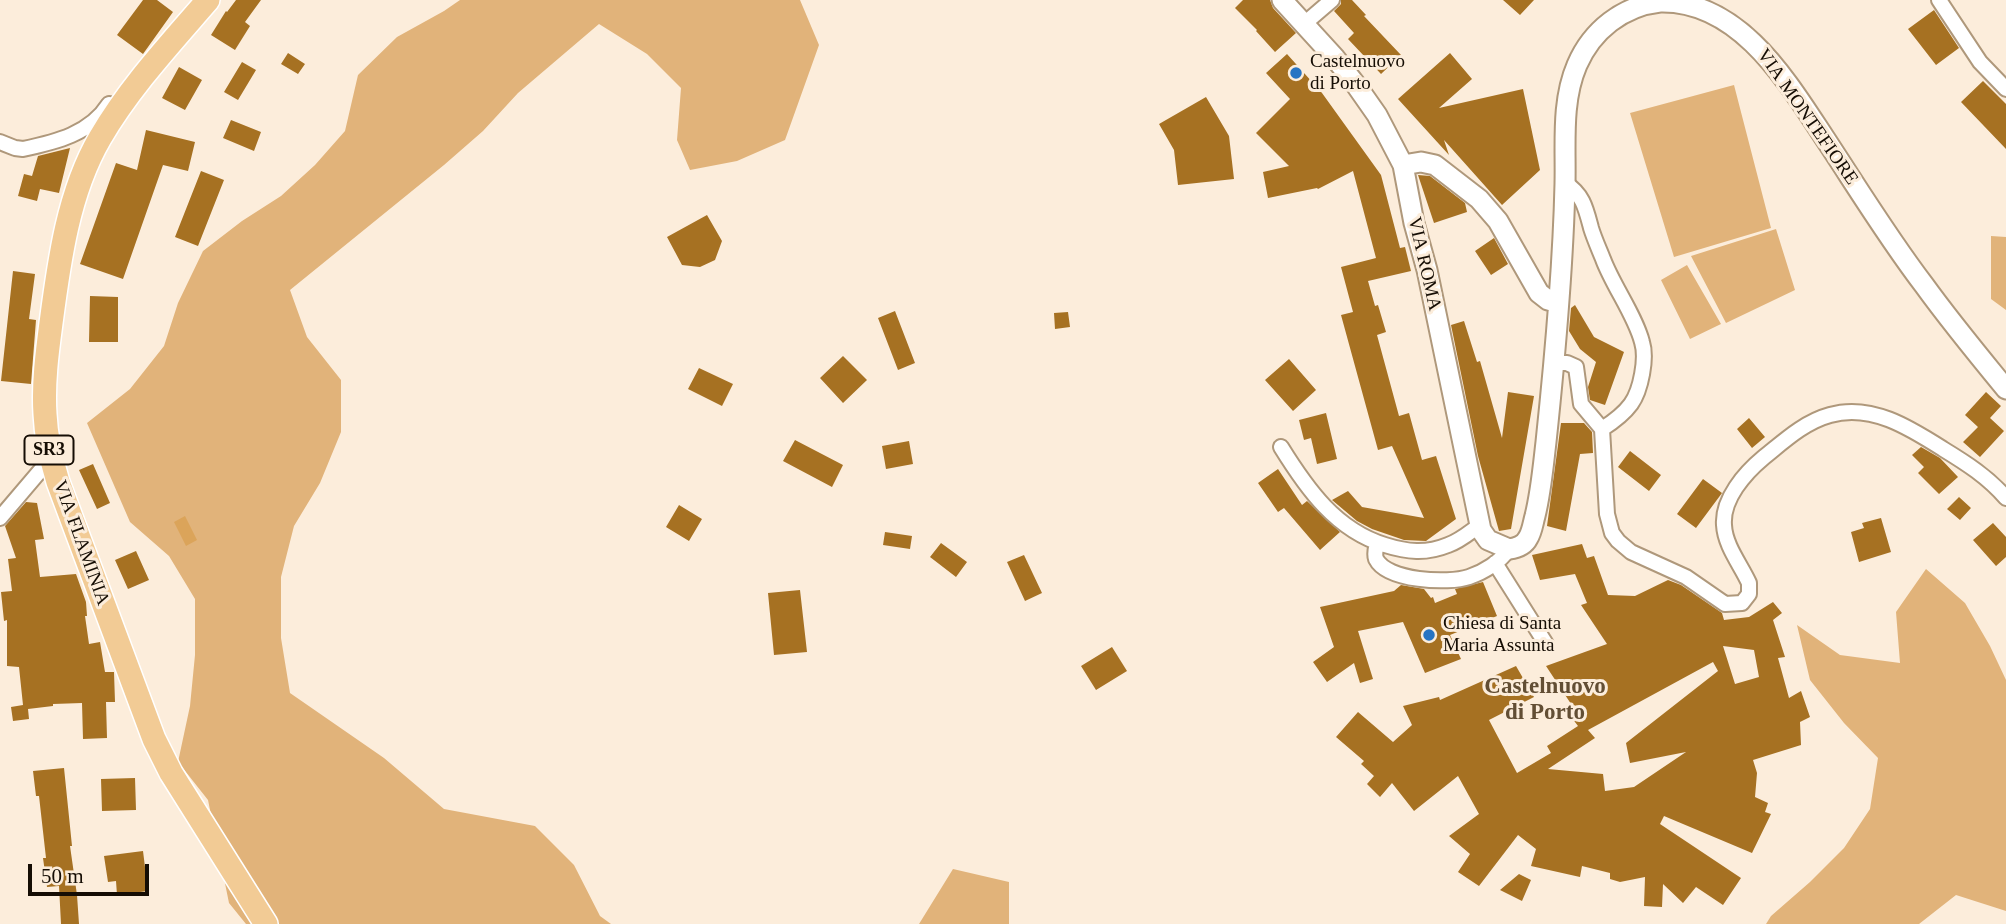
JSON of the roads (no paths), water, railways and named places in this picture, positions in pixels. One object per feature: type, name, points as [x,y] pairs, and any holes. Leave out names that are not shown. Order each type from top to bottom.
[{"type":"main road","name":"VIA FLAMINIA","points":[[208,0],[140,81],[110,122],[90,156],[65,239],[53,304],[46,359],[44,413],[51,458],[64,499],[154,739],[175,780],[266,924]]},
{"type":"main road","name":"VIA ROMA","points":[[1282,0],[1340,64],[1365,97],[1403,165],[1480,525]]},
{"type":"main road","name":"VIA MONTEFIORE","points":[[1509,549],[1520,546],[1529,538],[1541,494],[1554,363],[1565,183],[1565,130],[1570,91],[1577,65],[1596,35],[1611,20],[1633,8],[1654,3],[1680,2],[1721,16],[1753,40],[1774,64],[1923,284],[2006,389]]},
{"type":"main road","points":[[1403,165],[1422,162],[1436,165],[1472,192],[1498,221],[1539,293],[1558,303]]},
{"type":"main road","points":[[1480,525],[1488,540],[1509,549]]},
{"type":"street","points":[[1304,24],[1332,0]]},
{"type":"street","points":[[1939,0],[1980,62],[2006,89]]},
{"type":"street","points":[[0,142],[23,149],[75,135],[90,127],[110,102],[140,81]]},
{"type":"street","points":[[1565,183],[1578,193],[1584,202],[1608,272],[1643,346],[1643,365],[1634,400],[1620,416],[1602,429]]},
{"type":"street","points":[[1554,363],[1567,363],[1576,367],[1581,404],[1602,429],[1606,506],[1615,538],[1627,550],[1686,577],[1725,604],[1742,603],[1750,589],[1725,533],[1724,517],[1733,494],[1746,474],[1760,461],[1805,426],[1824,417],[1854,412],[1898,422],[1979,472],[2006,498]]},
{"type":"street","points":[[1281,447],[1302,479],[1336,518],[1351,530],[1377,543],[1405,551],[1433,549],[1456,542],[1480,525]]},
{"type":"street","points":[[0,518],[51,458]]},
{"type":"street","points":[[1377,543],[1375,554],[1389,572],[1435,580],[1457,580],[1474,575],[1495,563],[1509,549]]},
{"type":"street","points":[[1495,563],[1546,644]]},
{"type":"place","name":"Castelnuovo di Porto","points":[[1296,73]]},
{"type":"place","name":"Chiesa di Santa Maria Assunta","points":[[1429,635]]},
{"type":"district","name":"Castelnuovo di Porto","points":[[1545,700]]}]
